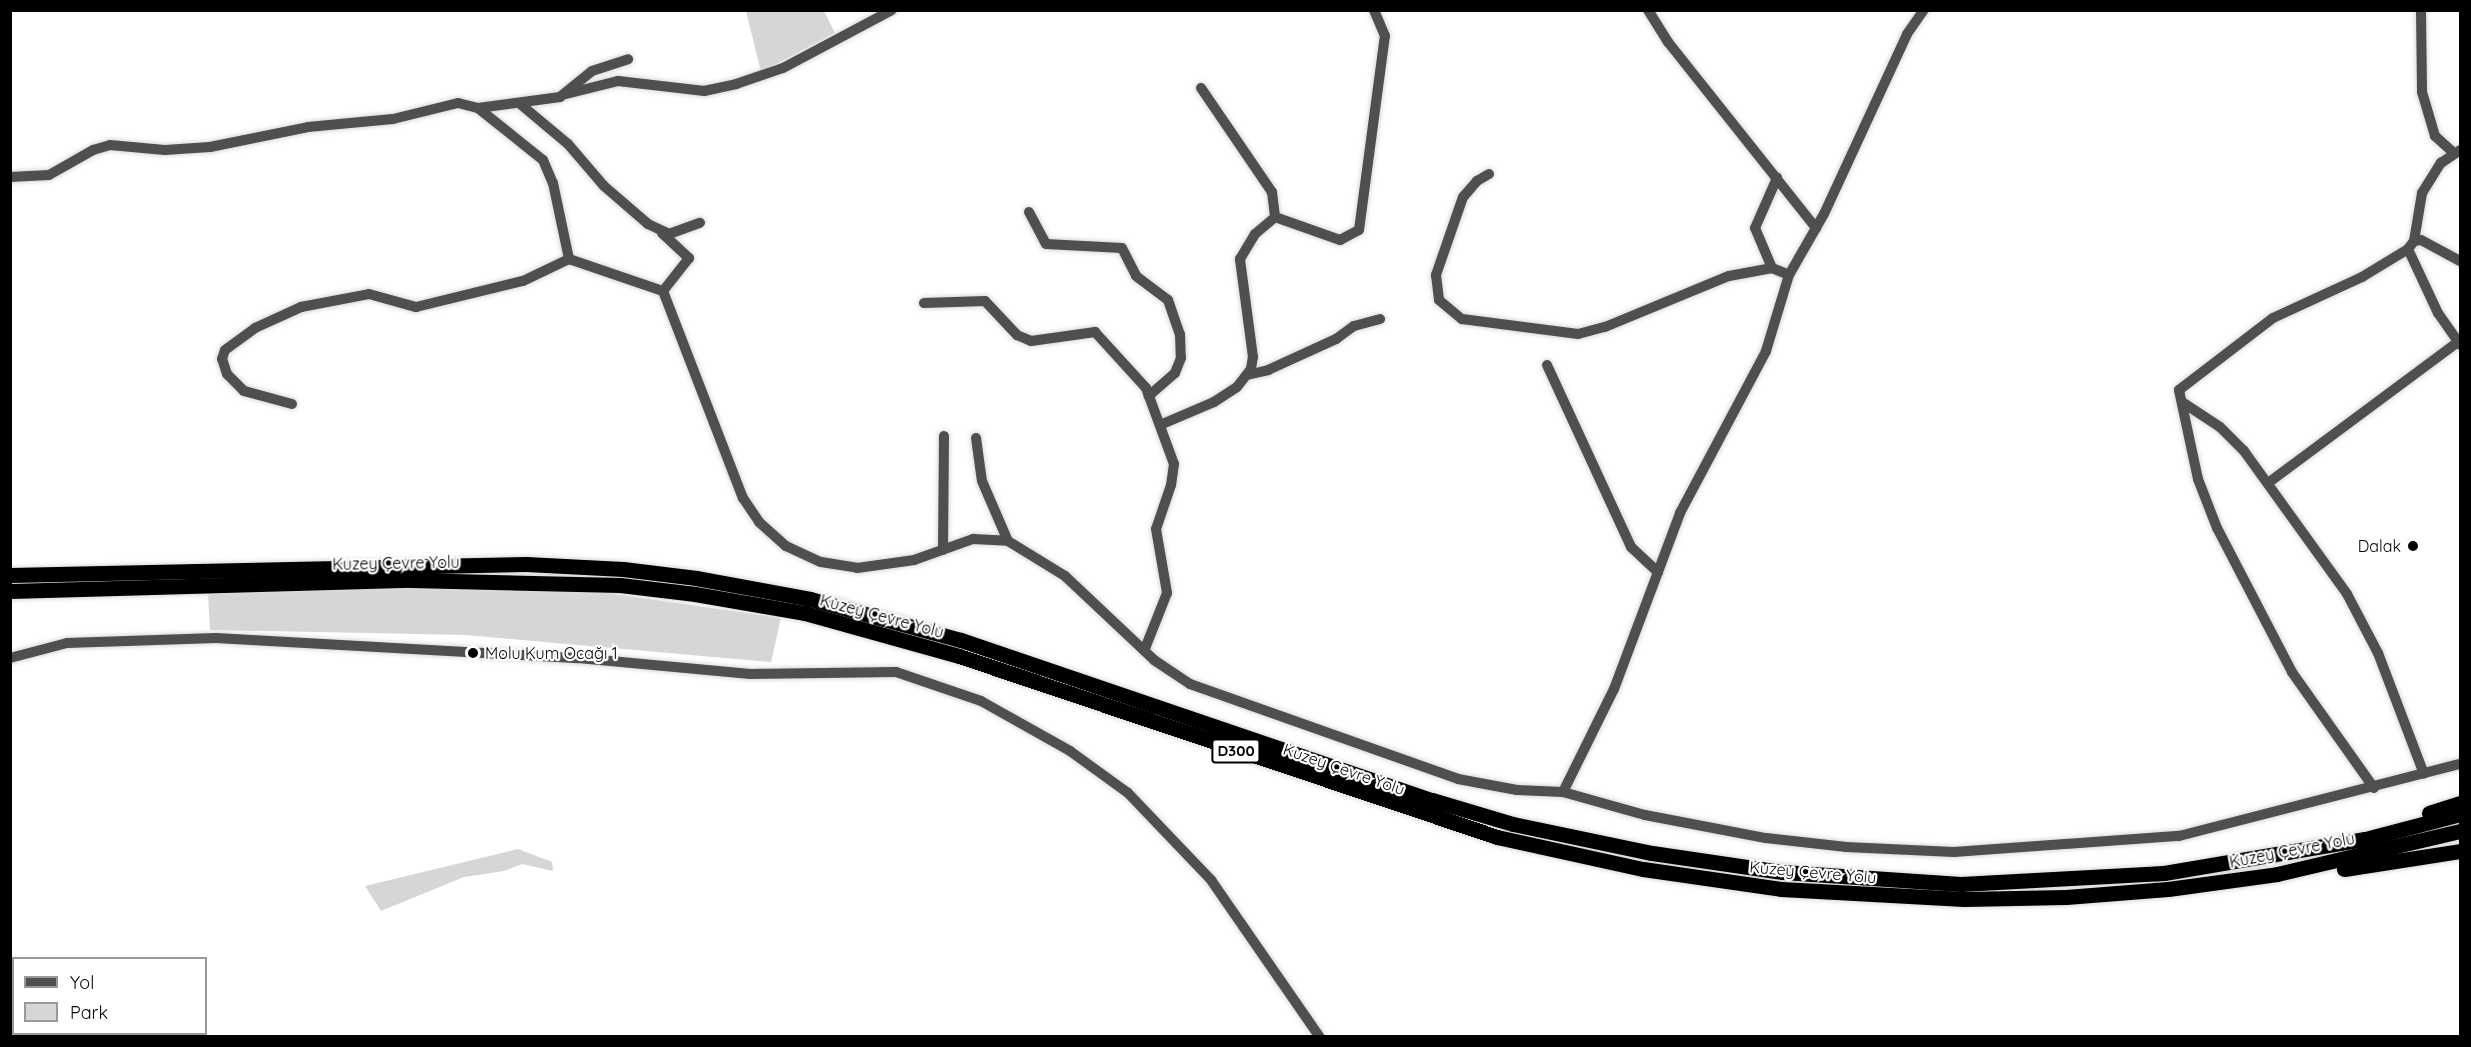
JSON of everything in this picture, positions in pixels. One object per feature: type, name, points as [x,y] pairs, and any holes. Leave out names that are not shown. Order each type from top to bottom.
[{"type":"highway","name":"Kuzey Çevre Yolu","points":[[10,575],[526,564],[696,578],[886,618],[1432,800],[1551,833],[1652,853],[1783,872],[1961,884],[2164,873],[2279,855],[2460,814]]},
{"type":"highway","name":"Kuzey Çevre Yolu","points":[[10,591],[423,580],[620,585],[695,594],[805,613],[948,652],[1432,818],[1497,837],[1643,869],[1781,889],[1901,897],[2066,897],[2168,889],[2277,874],[2460,831]]},
{"type":"highway","points":[[2279,855],[2460,803]]},
{"type":"highway","points":[[2168,889],[2282,879],[2460,851]]},
{"type":"street","points":[[10,177],[49,175],[110,145],[196,149],[308,127],[393,119],[442,104],[478,108],[519,103],[618,81],[704,91],[736,84],[783,68],[892,10]]},
{"type":"street","points":[[1275,217],[1340,240],[1359,230],[1385,36],[1374,10]]},
{"type":"street","points":[[1648,10],[1668,42],[1816,228]]},
{"type":"street","points":[[1563,792],[1614,689],[1691,489],[1756,375],[1773,334],[1789,275],[1816,228],[1907,34],[1924,10]]},
{"type":"street","points":[[2268,483],[2459,344],[2438,313],[2411,245],[2422,193],[2441,163],[2457,152],[2435,136],[2422,92],[2421,10]]},
{"type":"street","points":[[566,94],[592,70],[628,59]]},
{"type":"street","points":[[1201,88],[1272,192],[1275,217]]},
{"type":"street","points":[[519,103],[568,144],[604,186],[689,258],[663,291]]},
{"type":"street","points":[[478,108],[543,160],[555,192],[569,259]]},
{"type":"street","points":[[1489,174],[1463,197],[1436,275],[1439,300],[1462,319],[1555,333],[1589,332],[1729,276],[1772,268],[1789,275]]},
{"type":"street","points":[[1772,268],[1755,228],[1778,178]]},
{"type":"street","points":[[1029,212],[1046,244],[1122,248],[1136,276],[1167,300],[1180,334],[1181,358],[1175,372],[1149,396]]},
{"type":"street","points":[[1247,375],[1253,357],[1240,259],[1250,239],[1275,217]]},
{"type":"street","points":[[662,233],[682,233],[700,223]]},
{"type":"street","points":[[2374,788],[2314,706],[2270,637],[2209,512],[2179,390],[2273,318],[2362,277],[2411,245],[2424,242],[2460,261]]},
{"type":"street","points":[[292,404],[238,386],[224,367],[225,350],[270,320],[318,303],[369,294],[416,308],[523,281],[569,259],[663,291]]},
{"type":"street","points":[[663,291],[725,458],[747,506],[765,530],[809,558],[845,567],[895,564],[973,539],[1008,541],[1081,589],[1144,651],[1202,690],[1440,774],[1494,787],[1563,792],[1665,820],[1766,838],[1846,848],[1954,852],[2180,836],[2374,788],[2460,764]]},
{"type":"street","points":[[924,303],[985,301],[1017,335],[1031,341],[1095,332],[1121,357],[1149,396],[1174,464],[1171,485],[1156,529],[1167,593],[1144,651]]},
{"type":"street","points":[[1160,425],[1215,402],[1247,375],[1268,370],[1362,322],[1380,319]]},
{"type":"street","points":[[1547,365],[1631,547],[1658,572]]},
{"type":"street","points":[[2182,402],[2231,437],[2268,483],[2358,612],[2378,653],[2424,774]]},
{"type":"street","points":[[943,550],[944,436]]},
{"type":"street","points":[[976,438],[982,481],[1008,541]]},
{"type":"street","points":[[10,658],[67,643],[216,638],[578,658],[750,674],[896,672],[981,701],[1070,751],[1128,793],[1211,880],[1319,1036]]},
{"type":"green space","points":[[746,11],[824,11],[835,33],[761,72]]},
{"type":"green space","points":[[417,587],[607,593],[781,618],[771,662],[466,635],[210,630],[208,593]]},
{"type":"green space","points":[[518,849],[552,862],[553,871],[522,864],[504,871],[464,877],[381,911],[365,886]]},
{"type":"place","name":"Dalak","points":[[2413,546]]},
{"type":"place","name":"Molu Kum Ocağı 1","points":[[473,653]]}]
